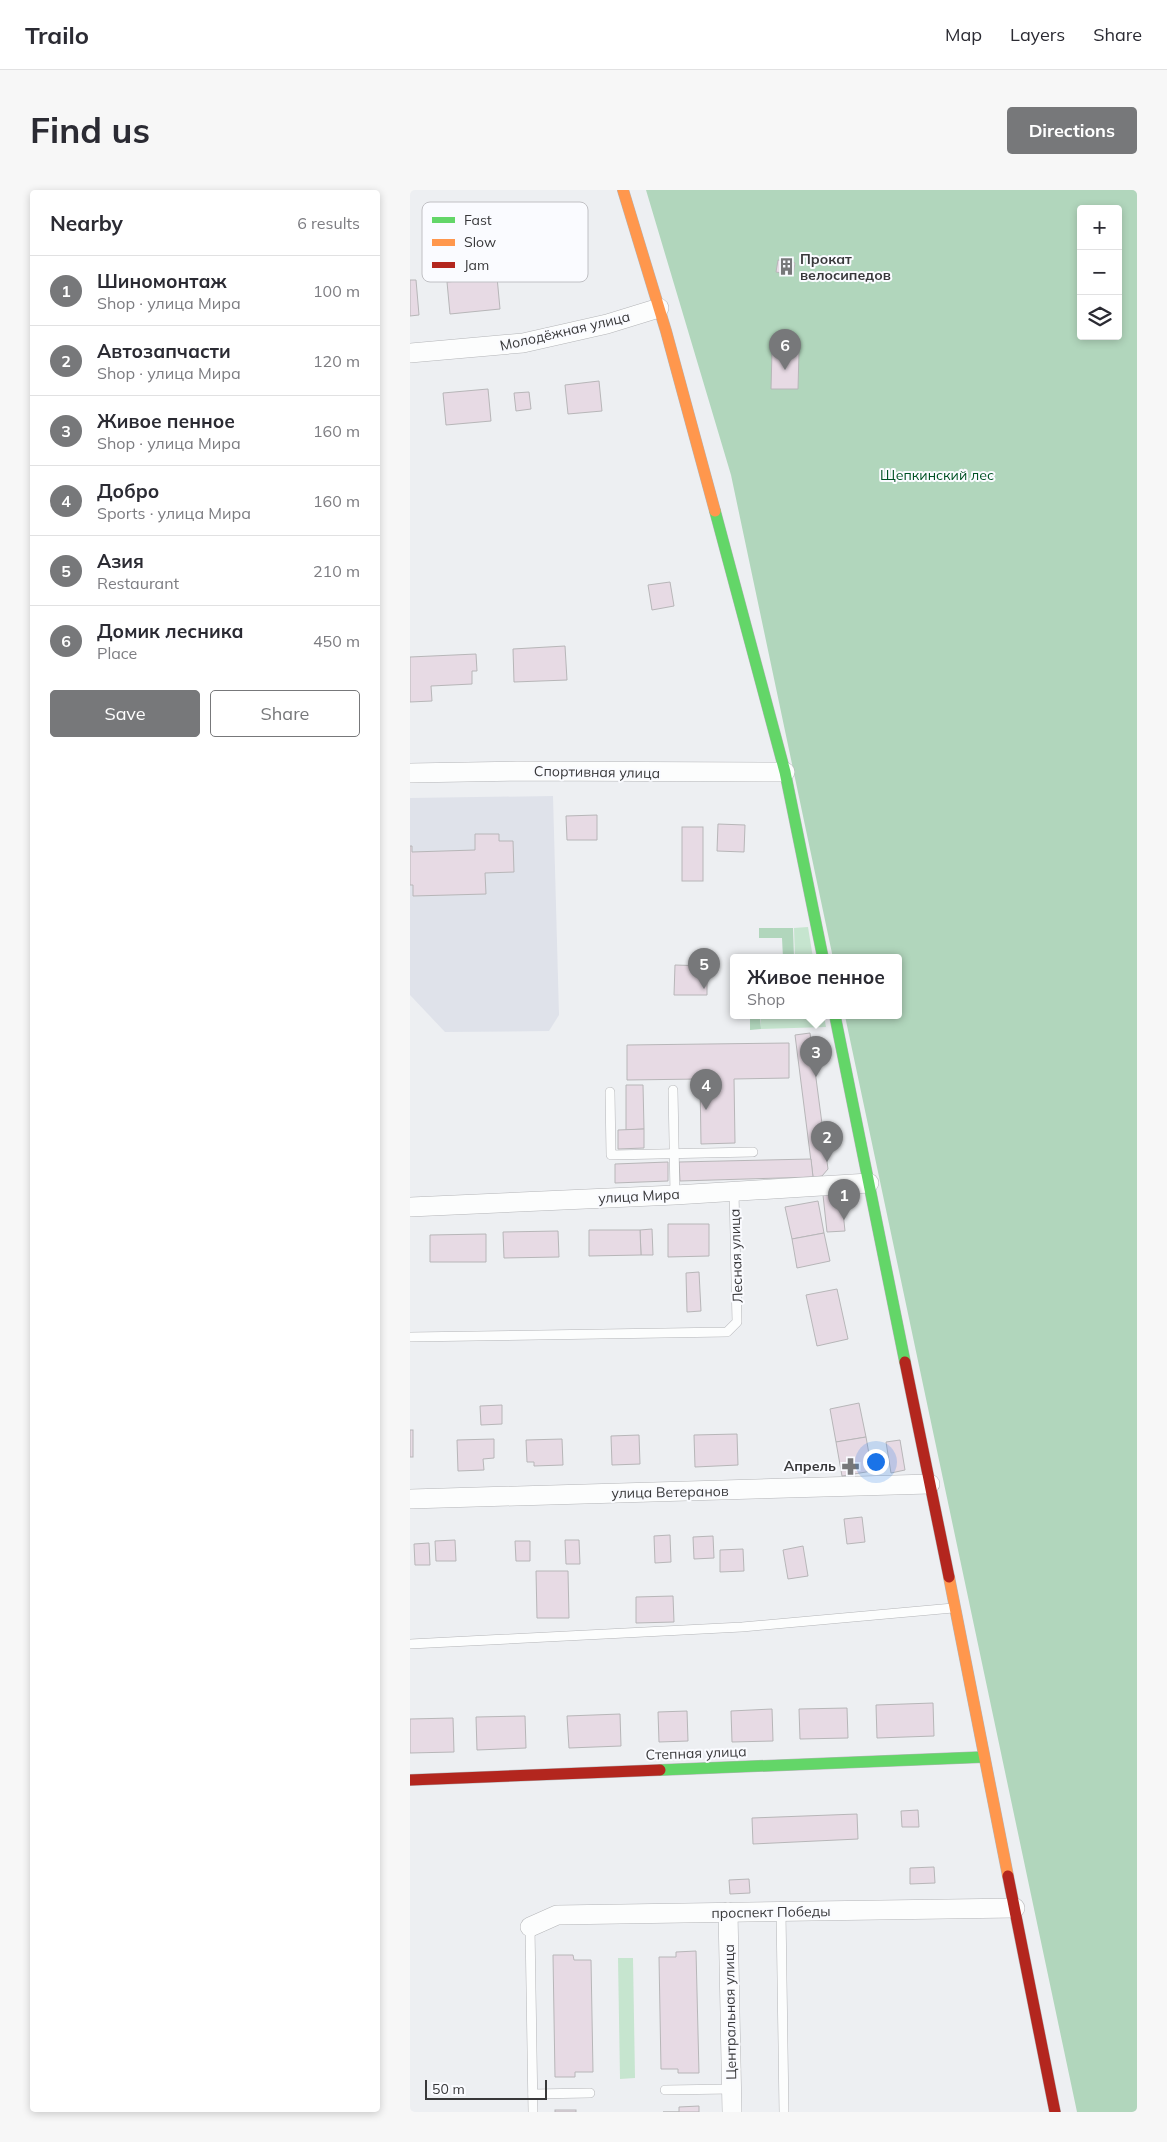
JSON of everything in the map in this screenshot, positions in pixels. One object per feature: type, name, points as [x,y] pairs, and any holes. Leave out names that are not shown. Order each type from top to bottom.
[{"type":"main road","points":[[623,190],[659,308],[785,772],[822,954]]},
{"type":"main road","points":[[835,1019],[956,1608],[1055,2112]]},
{"type":"main road","name":"Степная улица","points":[[410,1780],[984,1757]]},
{"type":"street","name":"Молодёжная улица","points":[[410,353],[523,343],[607,324],[659,308]]},
{"type":"street","name":"Спортивная улица","points":[[410,773],[785,772]]},
{"type":"street","name":"улица Мира","points":[[410,1207],[675,1195],[868,1183]]},
{"type":"street","name":"улица Ветеранов","points":[[410,1499],[930,1484]]},
{"type":"street","name":"проспект Победы","points":[[530,1927],[557,1915],[1015,1908]]},
{"type":"street","name":"Центральная улица","points":[[728,1912],[732,2112]]},
{"type":"lane","points":[[673,1090],[675,1195]]},
{"type":"lane","points":[[610,1092],[611,1155],[753,1152]]},
{"type":"lane","name":"Лесная улица","points":[[410,1337],[727,1332],[738,1322],[734,1191]]},
{"type":"lane","points":[[410,1644],[742,1627],[956,1608]]},
{"type":"lane","points":[[781,1912],[784,2112]]},
{"type":"lane","points":[[530,1927],[533,2112]]},
{"type":"lane","points":[[665,2090],[731,2089]]},
{"type":"lane","points":[[533,2094],[590,2093]]},
{"type":"shaded area","points":[[553,796],[559,1015],[549,1031],[445,1032],[410,995],[410,798]]},
{"type":"green space","name":"Щепкинский лес","points":[[646,190],[1137,190],[1137,2112],[1077,2112],[846,1019],[902,1019],[902,954],[832,954],[731,475]]},
{"type":"green space","points":[[808,927],[812,954],[795,954],[794,928]]},
{"type":"green space","points":[[759,928],[793,928],[794,954],[783,954],[782,938],[759,938]]},
{"type":"green space","points":[[750,1019],[760,1019],[761,1029],[750,1030]]},
{"type":"green space","points":[[761,1019],[825,1019],[826,1027],[761,1029]]},
{"type":"green space","points":[[618,1958],[633,1958],[635,2078],[620,2079]]},
{"type":"building","name":"Прокат велосипедов","points":[[778,260],[795,263],[793,275],[776,272]]},
{"type":"building","points":[[410,280],[416,280],[419,315],[410,316]]},
{"type":"building","points":[[447,282],[497,282],[500,309],[450,314]]},
{"type":"building","points":[[772,351],[799,352],[798,389],[771,389]]},
{"type":"building","points":[[599,381],[602,411],[568,414],[565,385]]},
{"type":"building","points":[[488,389],[491,421],[446,425],[443,393]]},
{"type":"building","points":[[529,392],[531,409],[516,411],[514,393]]},
{"type":"building","points":[[670,582],[674,606],[652,610],[648,585]]},
{"type":"building","points":[[565,646],[567,680],[514,682],[513,649]]},
{"type":"building","points":[[476,654],[477,671],[472,671],[472,684],[431,686],[432,701],[410,702],[410,657]]},
{"type":"building","points":[[597,815],[597,840],[567,840],[566,816]]},
{"type":"building","points":[[718,824],[745,825],[744,852],[717,851]]},
{"type":"building","points":[[682,827],[703,827],[703,881],[682,881]]},
{"type":"building","points":[[475,834],[499,834],[499,841],[513,841],[514,872],[485,873],[486,894],[413,896],[413,885],[410,885],[410,846],[412,846],[412,852],[475,850]]},
{"type":"building","points":[[675,965],[707,966],[707,995],[674,995]]},
{"type":"building","points":[[810,1033],[828,1169],[822,1176],[813,1177],[795,1035]]},
{"type":"building","points":[[789,1043],[789,1078],[734,1079],[735,1143],[701,1144],[700,1079],[627,1080],[627,1045]]},
{"type":"building","points":[[626,1085],[643,1085],[644,1129],[626,1130]]},
{"type":"building","points":[[644,1129],[644,1148],[618,1149],[618,1130]]},
{"type":"building","points":[[811,1159],[813,1177],[680,1181],[679,1162]]},
{"type":"building","points":[[668,1162],[668,1181],[615,1183],[615,1164]]},
{"type":"building","points":[[841,1193],[845,1231],[827,1232],[823,1195]]},
{"type":"building","points":[[818,1201],[824,1233],[792,1239],[785,1207]]},
{"type":"building","points":[[668,1224],[709,1224],[709,1256],[668,1257]]},
{"type":"building","points":[[652,1229],[653,1255],[641,1255],[640,1230]]},
{"type":"building","points":[[589,1230],[640,1230],[641,1255],[589,1256]]},
{"type":"building","points":[[558,1231],[559,1257],[504,1258],[503,1232]]},
{"type":"building","points":[[824,1233],[830,1261],[797,1268],[792,1239]]},
{"type":"building","points":[[486,1234],[486,1262],[430,1262],[430,1235]]},
{"type":"building","points":[[699,1272],[701,1311],[687,1312],[686,1273]]},
{"type":"building","points":[[837,1289],[848,1339],[817,1346],[806,1295]]},
{"type":"building","points":[[859,1403],[866,1437],[836,1442],[830,1409]]},
{"type":"building","points":[[502,1405],[502,1424],[481,1425],[480,1406]]},
{"type":"building","points":[[410,1430],[413,1430],[413,1457],[410,1457]]},
{"type":"building","points":[[737,1434],[738,1465],[695,1467],[694,1435]]},
{"type":"building","points":[[639,1435],[640,1464],[612,1465],[611,1436]]},
{"type":"building","points":[[866,1437],[872,1471],[842,1476],[836,1442]]},
{"type":"building","points":[[494,1439],[494,1458],[483,1459],[484,1470],[458,1471],[457,1440]]},
{"type":"building","points":[[562,1439],[563,1465],[534,1466],[534,1462],[527,1462],[526,1440]]},
{"type":"building","points":[[900,1440],[905,1470],[891,1473],[886,1442]]},
{"type":"building","points":[[862,1517],[865,1542],[847,1544],[844,1519]]},
{"type":"building","points":[[670,1535],[671,1562],[655,1563],[654,1536]]},
{"type":"building","points":[[713,1536],[714,1558],[694,1559],[693,1537]]},
{"type":"building","points":[[455,1540],[456,1561],[436,1561],[435,1541]]},
{"type":"building","points":[[565,1540],[579,1540],[580,1564],[566,1564]]},
{"type":"building","points":[[515,1541],[530,1541],[530,1561],[516,1561]]},
{"type":"building","points":[[429,1543],[430,1565],[415,1565],[414,1544]]},
{"type":"building","points":[[803,1546],[808,1576],[788,1579],[783,1550]]},
{"type":"building","points":[[743,1549],[744,1571],[720,1572],[720,1550]]},
{"type":"building","points":[[536,1571],[568,1571],[569,1618],[537,1618]]},
{"type":"building","points":[[673,1596],[674,1622],[636,1623],[636,1597]]},
{"type":"building","points":[[933,1703],[934,1736],[877,1738],[876,1705]]},
{"type":"building","points":[[847,1708],[848,1738],[800,1739],[799,1709]]},
{"type":"building","points":[[772,1709],[773,1741],[732,1742],[731,1711]]},
{"type":"building","points":[[687,1711],[688,1741],[659,1742],[658,1712]]},
{"type":"building","points":[[620,1714],[621,1746],[569,1748],[567,1716]]},
{"type":"building","points":[[525,1716],[526,1748],[477,1750],[476,1717]]},
{"type":"building","points":[[453,1718],[454,1752],[410,1753],[410,1719]]},
{"type":"building","points":[[918,1810],[919,1827],[902,1827],[901,1811]]},
{"type":"building","points":[[857,1814],[858,1839],[753,1844],[752,1818]]},
{"type":"building","points":[[934,1867],[935,1883],[910,1884],[910,1868]]},
{"type":"building","points":[[749,1879],[750,1893],[730,1894],[729,1880]]},
{"type":"building","points":[[696,1951],[699,2073],[678,2073],[678,2069],[661,2069],[659,1957],[676,1957],[676,1952]]},
{"type":"building","points":[[553,1955],[573,1955],[574,1960],[591,1960],[593,2072],[575,2072],[575,2077],[555,2077]]},
{"type":"building","points":[[699,2106],[699,2112],[679,2112],[679,2107]]},
{"type":"building","points":[[555,2110],[576,2110],[576,2112],[555,2112]]},
{"type":"traffic: fast","points":[[715,511],[785,772],[822,954]]},
{"type":"traffic: fast","points":[[836,1019],[905,1362]]},
{"type":"traffic: fast","points":[[660,1770],[984,1757]]},
{"type":"traffic: slow","points":[[623,190],[666,331],[715,511]]},
{"type":"traffic: slow","points":[[949,1577],[1008,1876]]},
{"type":"traffic: jam","points":[[905,1362],[949,1577]]},
{"type":"traffic: jam","points":[[410,1780],[660,1770]]},
{"type":"traffic: jam","points":[[1008,1876],[1055,2112]]},
{"type":"place","name":"Прокат велосипедов","points":[[786,267]]},
{"type":"place","name":"Домик лесника","points":[[785,370]]},
{"type":"place","name":"Азия","points":[[704,989]]},
{"type":"place","name":"Живое пенное","points":[[816,1077]]},
{"type":"place","name":"Добро","points":[[706,1110]]},
{"type":"place","name":"Автозапчасти","points":[[827,1162]]},
{"type":"place","name":"Шиномонтаж","points":[[844,1220]]},
{"type":"place","name":"Апрель","points":[[850,1466]]}]
